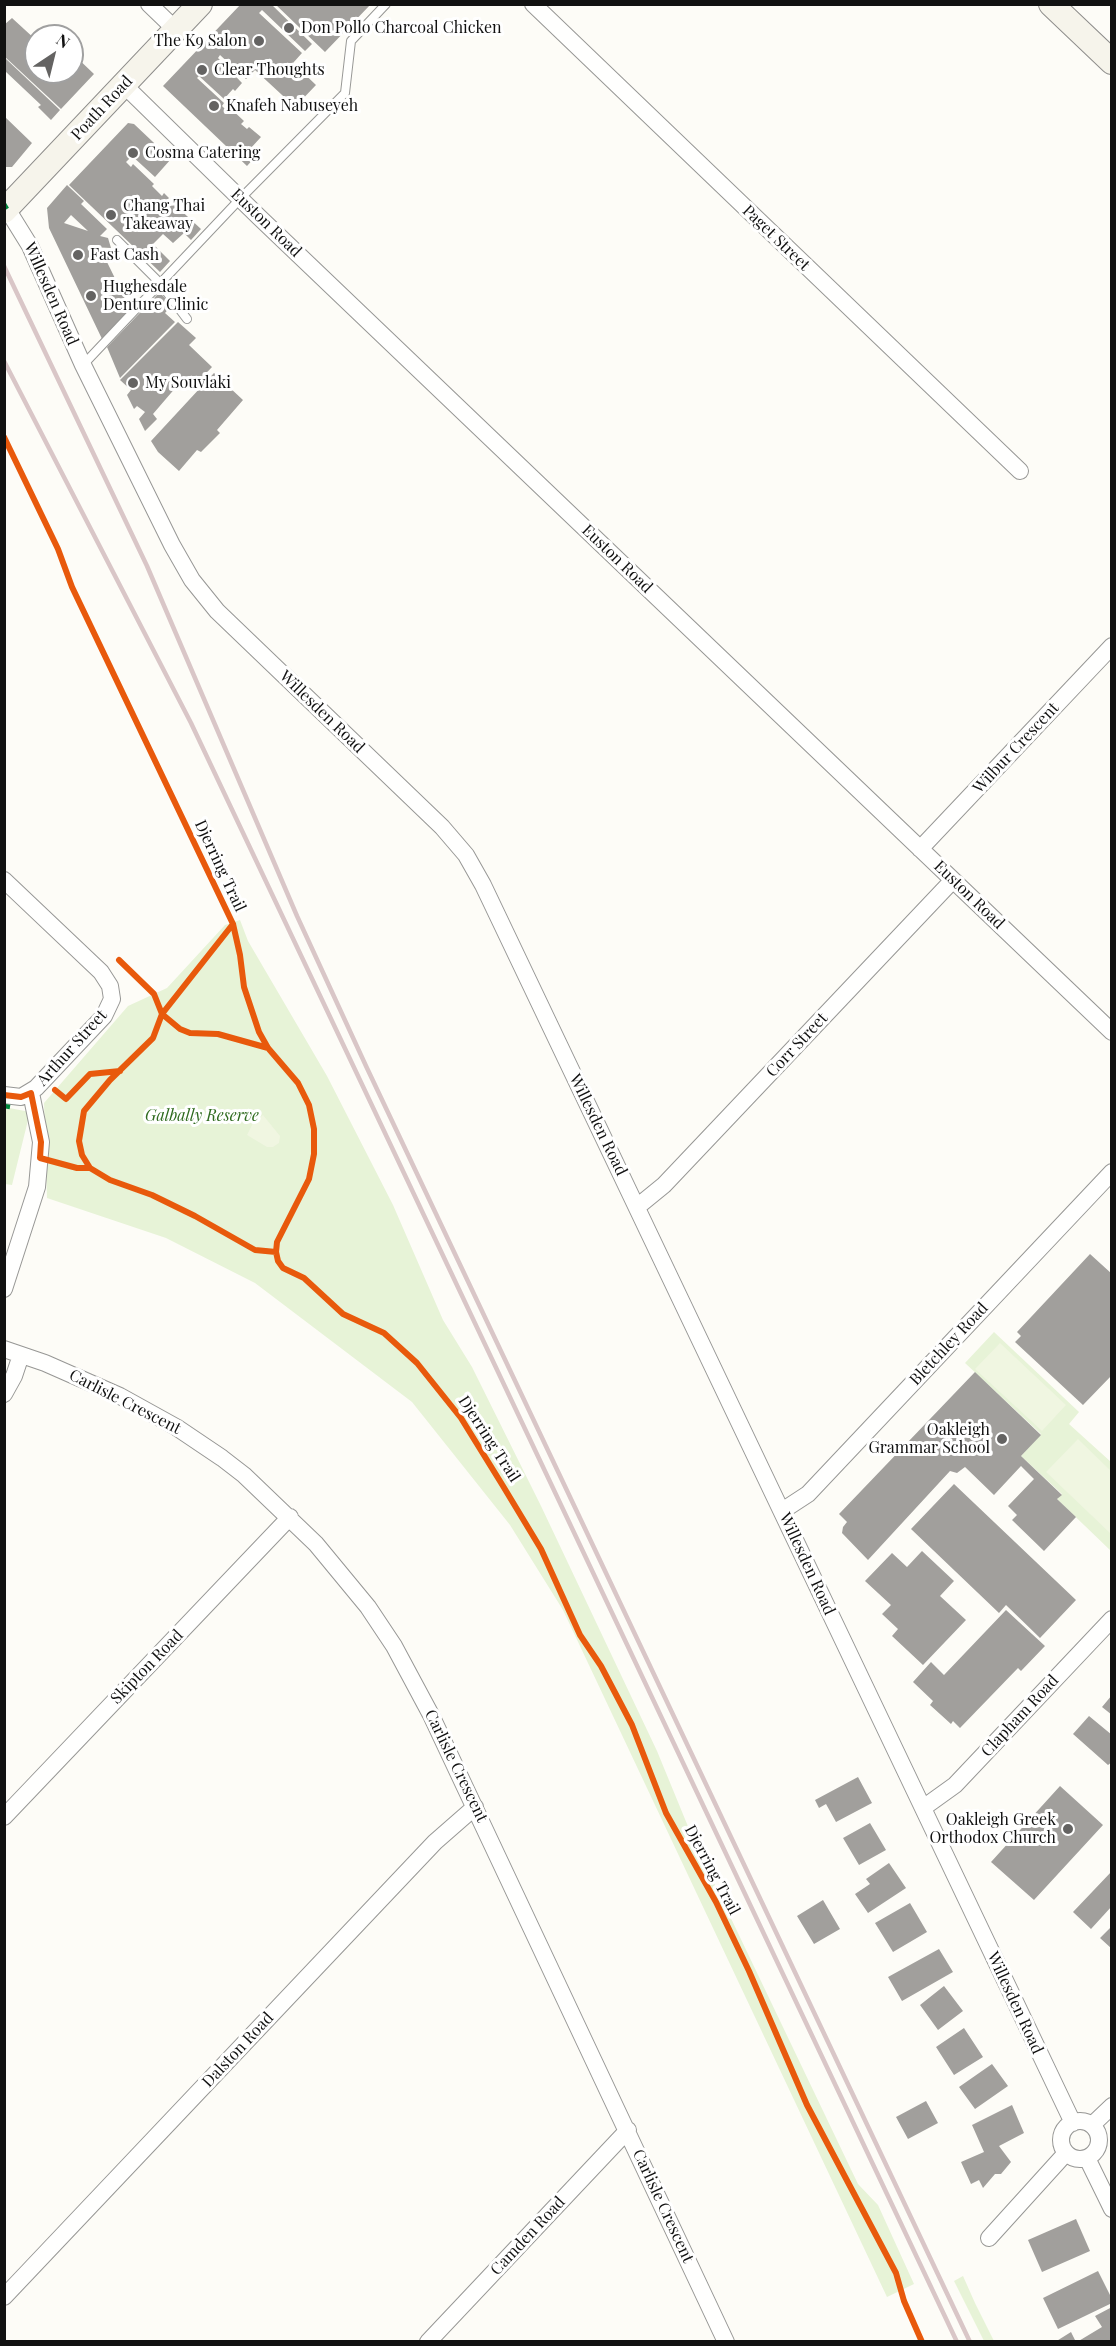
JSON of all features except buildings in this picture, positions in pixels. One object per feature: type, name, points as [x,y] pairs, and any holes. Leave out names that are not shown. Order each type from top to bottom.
[{"type":"street","points":[[149,4],[176,30]]},
{"type":"street","name":"Poath Road","points":[[5,208],[200,4]]},
{"type":"street","name":"Paget Street","points":[[532,4],[1020,471]]},
{"type":"street","points":[[1051,4],[1112,62]]},
{"type":"street","name":"Euston Road","points":[[124,84],[240,199],[1112,1032]]},
{"type":"street","name":"Willesden Road","points":[[5,208],[30,246],[83,365],[172,545],[192,580],[217,611],[441,827],[466,855],[488,896],[637,1206],[1073,2123]]},
{"type":"street","name":"Wilbur Crescent","points":[[920,849],[1112,646]]},
{"type":"street","name":"Arthur Street","points":[[4,880],[101,972],[107,979],[111,993],[111,1004],[104,1016],[31,1093],[40,1142],[37,1187],[4,1289]]},
{"type":"street","name":"Corr Street","points":[[637,1206],[664,1185],[953,880]]},
{"type":"street","points":[[4,1095],[21,1096],[31,1093]]},
{"type":"street","name":"Bletchley Road","points":[[782,1511],[808,1494],[1112,1172]]},
{"type":"street","points":[[4,1395],[14,1376],[13,1352]]},
{"type":"street","name":"Carlisle Crescent","points":[[13,1352],[85,1379],[176,1427],[244,1475],[290,1517],[335,1564],[381,1625],[412,1677],[475,1807],[726,2342]]},
{"type":"street","name":"Skipton Road","points":[[4,1816],[290,1517]]},
{"type":"street","name":"Clapham Road","points":[[923,1808],[955,1785],[1112,1619]]},
{"type":"street","name":"Dalston Road","points":[[4,2297],[435,1842],[475,1807]]},
{"type":"street","points":[[1092,2125],[1112,2106]]},
{"type":"street","points":[[1079,2121],[1092,2125],[1099,2136],[1098,2147],[1087,2158],[1076,2158],[1066,2153],[1062,2146],[1062,2134],[1073,2123],[1079,2121]]},
{"type":"street","name":"Camden Road","points":[[428,2342],[628,2130]]},
{"type":"street","points":[[989,2238],[1066,2153]]},
{"type":"street","points":[[1087,2158],[1112,2209]]},
{"type":"lane","points":[[83,365],[240,199],[345,93],[351,41],[386,4]]},
{"type":"lane","points":[[117,240],[160,284],[187,319]]},
{"type":"green space","name":"Galbally Reserve","points":[[240,920],[248,941],[327,1076],[393,1205],[443,1320],[472,1367],[541,1506],[657,1751],[694,1841],[858,2184],[878,2205],[914,2284],[887,2297],[563,1610],[510,1525],[412,1402],[255,1283],[166,1238],[47,1198],[44,1103],[128,1006],[167,988],[225,925]]},
{"type":"green space","points":[[4,1107],[30,1112],[12,1185],[5,1184]]},
{"type":"green space","points":[[263,1115],[280,1136],[279,1143],[273,1147],[267,1147],[247,1135],[253,1123]]},
{"type":"green space","points":[[994,1332],[1079,1412],[1069,1424],[1111,1462],[1111,1551],[1057,1499],[1062,1494],[1021,1456],[1041,1434],[965,1363]]},
{"type":"green space","points":[[1000,1343],[1066,1405],[1042,1431],[975,1369]]},
{"type":"green space","points":[[1078,1439],[1111,1471],[1111,1534],[1046,1472]]},
{"type":"green space","points":[[963,2276],[994,2341],[984,2341],[954,2281]]},
{"type":"railway","points":[[4,266],[147,566],[297,916],[366,1066],[970,2342]]},
{"type":"railway","points":[[4,361],[191,723],[957,2342]]},
{"type":"marked path","points":[[4,204],[7,209]]},
{"type":"marked path","points":[[4,1106],[10,1107]]},
{"type":"cycle path","name":"Djerring Trail","points":[[4,437],[58,549],[72,587],[233,924],[244,987],[259,1032],[268,1048],[298,1083],[309,1105],[314,1129],[314,1154],[309,1179],[277,1242],[278,1261],[283,1268],[304,1278],[343,1314],[384,1333],[417,1363],[461,1418],[541,1549],[580,1635],[601,1666],[632,1725],[666,1813],[716,1902],[749,1971],[807,2105],[896,2273],[904,2301],[922,2342]]},
{"type":"cycle path","name":"Djerring Trail","points":[[90,1168],[82,1155],[79,1141],[84,1111],[110,1080],[153,1038],[162,1014],[233,924]]},
{"type":"cycle path","points":[[119,960],[154,994],[162,1014],[180,1029],[190,1033],[218,1034],[268,1048]]},
{"type":"cycle path","points":[[55,1090],[66,1099],[90,1074],[120,1071]]},
{"type":"cycle path","points":[[4,1095],[21,1097],[31,1093],[41,1142],[40,1158],[77,1168],[90,1168],[110,1180],[152,1195],[195,1216],[255,1250],[276,1252]]},
{"type":"place","name":"Don Pollo Charcoal Chicken","points":[[289,28]]},
{"type":"place","name":"The K9 Salon","points":[[259,41]]},
{"type":"place","name":"Clear Thoughts","points":[[202,70]]},
{"type":"place","name":"Knafeh Nabuseyeh","points":[[214,106]]},
{"type":"place","name":"Cosma Catering","points":[[133,153]]},
{"type":"place","name":"Chang Thai Takeaway","points":[[111,215]]},
{"type":"place","name":"Fast Cash","points":[[78,255]]},
{"type":"place","name":"Hughesdale Denture Clinic","points":[[91,296]]},
{"type":"place","name":"My Souvlaki","points":[[133,383]]},
{"type":"place","name":"Oakleigh Grammar School","points":[[1002,1439]]},
{"type":"place","name":"Oakleigh Greek Orthodox Church","points":[[1068,1829]]}]
